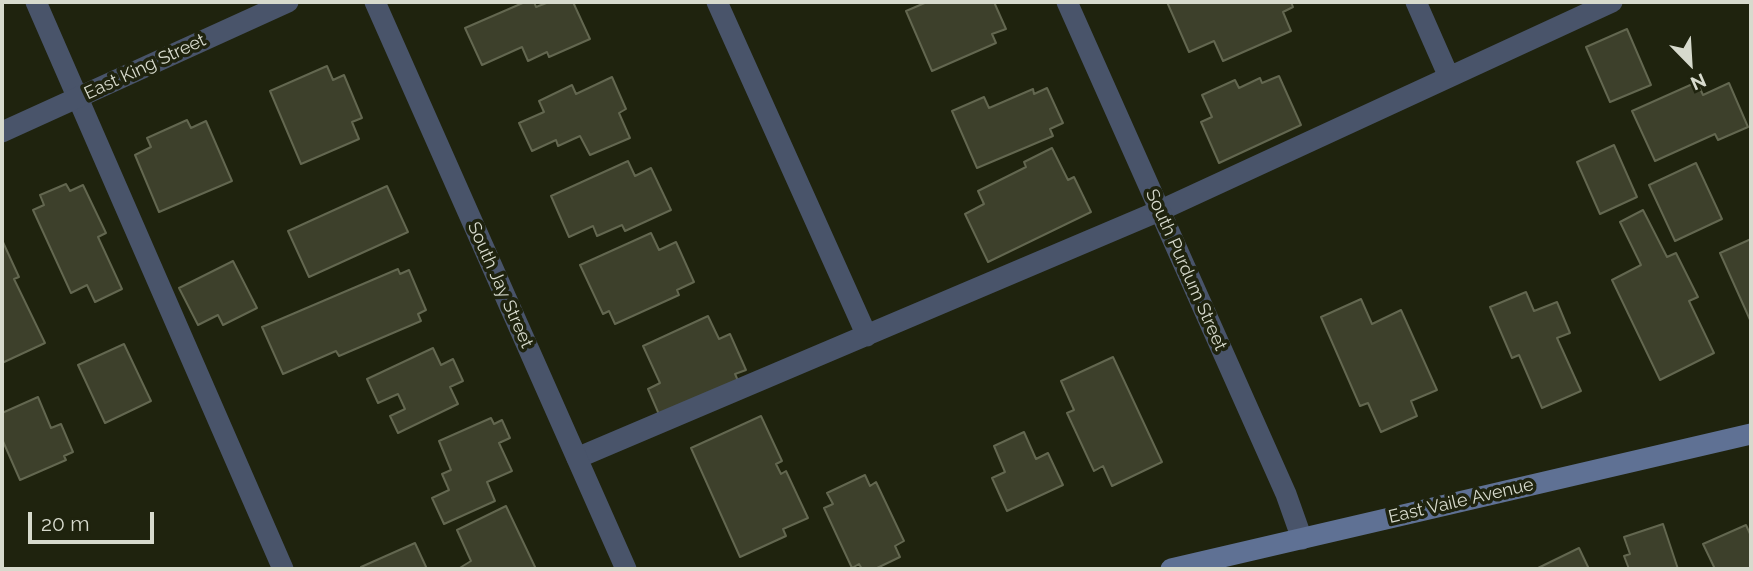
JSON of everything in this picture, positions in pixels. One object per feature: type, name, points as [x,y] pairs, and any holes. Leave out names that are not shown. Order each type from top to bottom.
[{"type":"street","points":[[36,2],[283,569]]},
{"type":"street","name":"East King Street","points":[[2,132],[288,2]]},
{"type":"street","name":"South Jay Street","points":[[375,2],[626,569]]},
{"type":"street","points":[[717,2],[867,336]]},
{"type":"street","name":"South Purdum Street","points":[[1067,2],[1286,494],[1302,538]]},
{"type":"street","points":[[1416,2],[1449,77]]},
{"type":"street","points":[[577,458],[1159,211],[1612,2]]},
{"type":"street","name":"East Vaile Avenue","points":[[1171,569],[1751,434]]},
{"type":"building","points":[[525,2],[534,2],[536,7],[549,2],[573,2],[590,39],[549,57],[547,52],[528,61],[522,47],[482,65],[465,28]]},
{"type":"building","points":[[927,2],[994,2],[1006,29],[992,34],[996,43],[932,71],[906,11]]},
{"type":"building","points":[[1167,2],[1291,2],[1293,7],[1283,12],[1291,31],[1223,61],[1214,41],[1189,52]]},
{"type":"building","points":[[1627,29],[1651,85],[1610,102],[1586,47]]},
{"type":"building","points":[[327,66],[333,80],[344,75],[362,118],[352,122],[359,139],[301,164],[270,91]]},
{"type":"building","points":[[1279,76],[1301,125],[1219,163],[1201,122],[1212,117],[1202,95],[1235,80],[1239,88],[1260,78],[1262,83]]},
{"type":"building","points":[[612,77],[626,109],[619,113],[630,138],[590,155],[580,136],[558,146],[556,140],[532,151],[519,123],[544,112],[539,101],[572,85],[576,94]]},
{"type":"building","points":[[1697,82],[1703,95],[1729,83],[1748,127],[1718,140],[1715,134],[1655,161],[1632,111]]},
{"type":"building","points":[[1047,88],[1063,123],[1050,129],[1053,136],[977,168],[952,111],[984,97],[989,108],[1033,89],[1034,94]]},
{"type":"building","points":[[187,120],[191,128],[206,121],[232,181],[159,212],[135,155],[151,147],[147,138]]},
{"type":"building","points":[[1614,145],[1637,197],[1600,214],[1577,162]]},
{"type":"building","points":[[1052,148],[1068,180],[1074,177],[1091,212],[988,262],[965,214],[984,204],[978,191],[1026,167],[1024,162]]},
{"type":"building","points":[[628,161],[635,176],[651,168],[671,210],[625,231],[622,225],[597,236],[593,226],[569,237],[551,196]]},
{"type":"building","points":[[1696,163],[1722,219],[1675,241],[1649,185]]},
{"type":"building","points":[[66,184],[70,191],[83,185],[106,233],[98,237],[122,289],[95,302],[87,285],[71,293],[33,210],[44,205],[40,195]]},
{"type":"building","points":[[387,186],[408,232],[309,277],[288,231]]},
{"type":"building","points":[[1643,210],[1667,257],[1676,253],[1698,297],[1689,301],[1714,353],[1660,380],[1612,280],[1641,265],[1620,222]]},
{"type":"building","points":[[651,233],[659,250],[676,242],[694,282],[677,290],[679,295],[615,324],[609,311],[603,314],[580,265]]},
{"type":"building","points":[[1751,239],[1751,322],[1720,253]]},
{"type":"building","points":[[2,240],[19,277],[14,279],[45,343],[2,363]]},
{"type":"building","points":[[233,261],[257,308],[223,325],[218,315],[198,325],[179,288]]},
{"type":"building","points":[[398,269],[400,274],[409,270],[426,310],[418,314],[421,321],[339,356],[336,351],[283,374],[262,327]]},
{"type":"building","points":[[1526,292],[1534,311],[1557,302],[1570,333],[1557,338],[1581,391],[1542,408],[1519,355],[1512,358],[1490,307]]},
{"type":"building","points":[[1361,299],[1372,324],[1401,310],[1437,390],[1411,401],[1417,416],[1381,432],[1368,403],[1360,406],[1321,317]]},
{"type":"building","points":[[708,316],[719,339],[730,334],[746,370],[735,374],[739,383],[661,419],[648,389],[660,383],[643,346]]},
{"type":"building","points":[[124,344],[151,401],[105,423],[78,365]]},
{"type":"building","points":[[433,348],[441,365],[453,359],[463,381],[450,387],[458,404],[398,433],[390,416],[405,409],[398,394],[378,403],[367,379]]},
{"type":"building","points":[[1113,357],[1162,462],[1112,486],[1103,466],[1094,471],[1067,413],[1074,410],[1061,381]]},
{"type":"building","points":[[38,397],[51,428],[61,424],[73,452],[64,456],[66,460],[20,480],[2,439],[2,413]]},
{"type":"building","points":[[761,416],[782,461],[776,464],[781,474],[786,471],[808,518],[783,529],[786,536],[740,557],[691,448]]},
{"type":"building","points":[[491,418],[494,424],[502,420],[510,438],[499,443],[512,471],[487,482],[495,501],[444,524],[432,498],[449,490],[442,474],[451,470],[439,441]]},
{"type":"building","points":[[1024,432],[1036,459],[1048,453],[1063,485],[1007,511],[992,478],[1005,472],[994,446]]},
{"type":"building","points":[[865,475],[870,486],[876,482],[904,541],[895,546],[900,557],[875,569],[862,569],[859,564],[852,568],[824,508],[833,504],[827,493]]},
{"type":"building","points":[[506,506],[536,569],[458,569],[471,561],[457,530]]},
{"type":"building","points":[[1663,524],[1678,569],[1629,569],[1624,556],[1630,554],[1624,537]]},
{"type":"building","points":[[1746,525],[1751,536],[1751,569],[1715,569],[1703,544]]},
{"type":"building","points":[[415,543],[427,569],[361,567]]},
{"type":"building","points":[[1579,548],[1589,569],[1536,569]]}]
